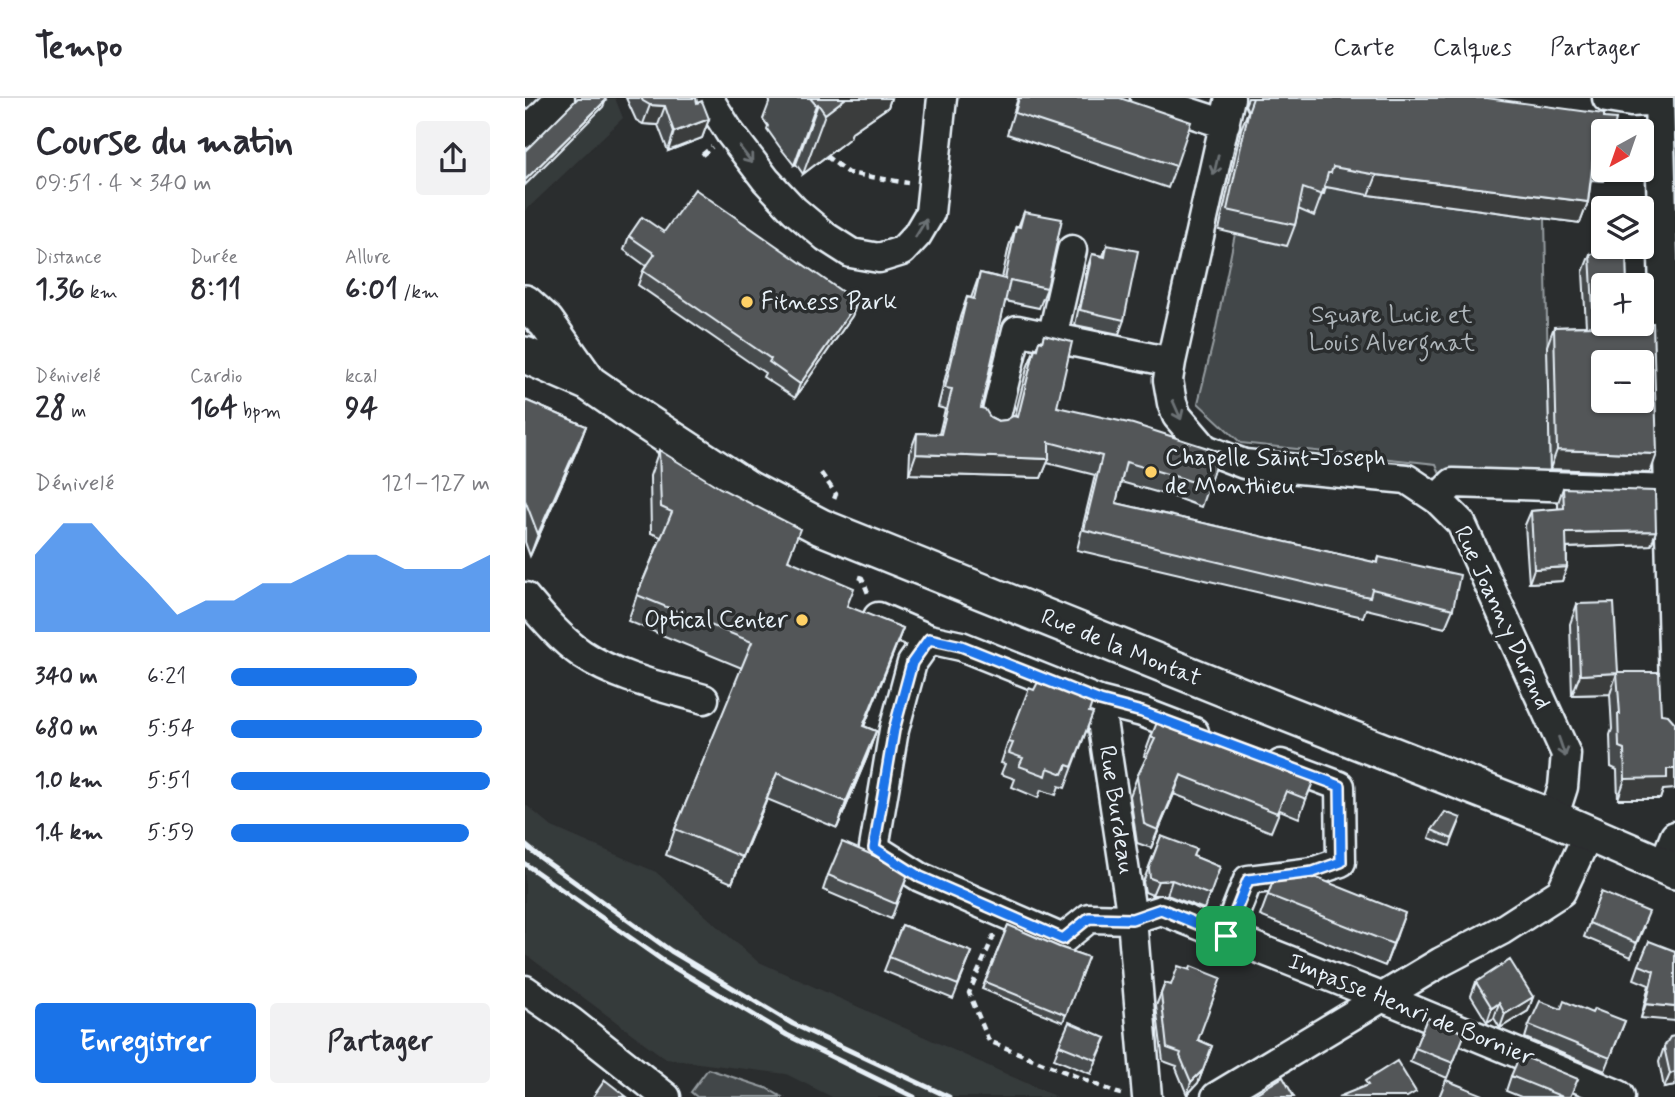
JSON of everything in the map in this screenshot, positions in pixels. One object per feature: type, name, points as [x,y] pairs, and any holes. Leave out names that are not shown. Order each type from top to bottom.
[{"type":"main road","name":"Rue de la Montat","points":[[525,303],[546,322],[589,383]]},
{"type":"main road","name":"Rue de la Montat","points":[[525,355],[589,383],[748,489],[821,527],[1588,834],[1671,858]]},
{"type":"street","points":[[525,133],[560,98]]},
{"type":"street","points":[[708,98],[730,133],[794,210],[826,237],[851,253],[879,258],[902,251],[917,235],[930,213],[942,98]]},
{"type":"street","name":"Rue Joanny Durand","points":[[1145,98],[1227,111],[1168,380],[1177,416],[1205,449],[1244,464],[1407,480],[1437,499],[1461,523],[1566,754],[1563,787],[1553,818]]},
{"type":"street","points":[[1607,98],[1631,102],[1658,99],[1672,490],[1675,729]]},
{"type":"street","points":[[1052,338],[1072,250]]},
{"type":"street","points":[[994,424],[1017,330],[1171,362]]},
{"type":"street","points":[[1437,499],[1453,483],[1672,490]]},
{"type":"street","points":[[525,597],[550,627],[581,653],[612,671],[704,699]]},
{"type":"street","points":[[878,617],[929,639],[961,646],[1100,701],[1142,712],[1216,740]]},
{"type":"street","points":[[929,639],[912,663],[894,730],[874,848],[920,877],[1063,939],[1089,918],[1132,919]]},
{"type":"street","name":"Rue Burdeau","points":[[1100,701],[1132,919],[1147,1096]]},
{"type":"street","points":[[1226,936],[1248,880],[1313,872],[1341,862],[1340,786],[1253,754]]},
{"type":"street","points":[[1216,1097],[1441,962],[1502,930],[1561,892],[1588,834]]},
{"type":"street","name":"Impasse Henri de Bornier","points":[[1132,919],[1161,909],[1621,1097]]},
{"type":"street","points":[[525,990],[570,1021],[666,1097]]},
{"type":"path","points":[[826,156],[848,173],[933,187]]},
{"type":"path","points":[[1004,913],[969,993],[989,1041],[1117,1093],[1147,1096]]},
{"type":"shaded area","points":[[525,98],[615,98],[623,118],[525,211]]},
{"type":"shaded area","points":[[525,804],[552,827],[656,872],[757,961],[1057,1097],[832,1097],[786,1074],[666,1059],[525,954]]},
{"type":"green space","name":"Square Lucie et Louis Alvergnat","points":[[1325,187],[1545,218],[1550,479],[1441,476],[1436,464],[1241,443],[1198,403],[1235,234],[1294,208],[1318,202]]},
{"type":"green space","points":[[708,1069],[766,1088],[782,1097],[697,1097],[691,1092]]},
{"type":"building","points":[[578,98],[606,100],[525,180],[525,151]]},
{"type":"building","points":[[641,98],[696,98],[697,103],[702,101],[709,119],[674,132],[665,106],[650,105]]},
{"type":"building","points":[[810,98],[846,98],[825,114]]},
{"type":"building","points":[[1019,98],[1120,98],[1191,122],[1176,166],[1015,113]]},
{"type":"building","points":[[1253,98],[1487,98],[1604,114],[1604,118],[1616,119],[1591,119],[1588,202],[1333,167],[1331,173],[1328,173],[1322,195],[1303,188],[1295,225],[1227,210]]},
{"type":"building","name":"Fitness Park","points":[[695,189],[857,302],[800,384],[769,362],[771,359],[643,271],[655,254],[629,236],[642,217],[664,232]]},
{"type":"building","points":[[1024,212],[1062,219],[1047,288],[1010,280],[981,408],[985,409],[990,417],[998,421],[1018,417],[1035,348],[1037,349],[1039,341],[1042,342],[1044,335],[1072,342],[1057,407],[1133,424],[1220,452],[1208,487],[1126,462],[1116,503],[1378,563],[1379,557],[1460,575],[1453,609],[1372,589],[1370,597],[1340,591],[1084,530],[1102,456],[1049,442],[1049,459],[916,454],[917,433],[941,434],[952,389],[945,388],[967,297],[974,299],[980,273],[1005,279],[1016,226],[1020,227]]},
{"type":"building","points":[[1107,245],[1138,251],[1124,320],[1080,310],[1092,254],[1105,257]]},
{"type":"building","points":[[1590,254],[1591,259],[1626,259],[1627,273],[1591,273]]},
{"type":"building","points":[[1591,326],[1591,336],[1653,336],[1654,350],[1591,350],[1591,413],[1654,413],[1654,356],[1657,454],[1557,450],[1554,327]]},
{"type":"building","points":[[525,400],[586,426],[538,534],[525,500]]},
{"type":"building","points":[[659,450],[720,488],[800,529],[788,560],[854,588],[847,606],[903,628],[863,726],[876,731],[846,802],[777,773],[742,857],[675,829],[752,642],[637,595],[672,512],[661,507]]},
{"type":"building","points":[[1563,488],[1655,491],[1656,531],[1566,533],[1567,567],[1534,569],[1531,511],[1564,508]]},
{"type":"building","points":[[1614,603],[1618,672],[1659,672],[1661,714],[1668,715],[1675,723],[1675,769],[1667,769],[1667,778],[1625,779],[1624,749],[1619,747],[1617,673],[1580,675],[1577,604]]},
{"type":"building","points":[[1049,680],[1085,695],[1084,700],[1092,703],[1089,712],[1093,713],[1072,767],[1067,765],[1063,774],[1048,768],[1046,776],[1019,766],[1023,758],[1009,753],[1013,743],[1008,742],[1029,688],[1034,690],[1038,682],[1045,684]]},
{"type":"building","points":[[1160,715],[1316,774],[1306,799],[1286,791],[1277,813],[1181,775],[1158,830],[1144,824],[1137,777],[1155,739],[1151,737]]},
{"type":"building","points":[[1445,812],[1461,818],[1452,839],[1432,830]]},
{"type":"building","points":[[1161,836],[1196,849],[1193,856],[1220,867],[1210,895],[1172,880],[1158,881],[1150,878],[1149,868]]},
{"type":"building","points":[[842,842],[909,872],[896,904],[828,875]]},
{"type":"building","points":[[1297,870],[1405,913],[1393,944],[1268,895],[1276,873]]},
{"type":"building","points":[[1601,892],[1649,912],[1636,943],[1589,923]]},
{"type":"building","points":[[902,925],[972,952],[958,985],[889,957]]},
{"type":"building","points":[[1008,925],[1088,957],[1066,1015],[985,982]]},
{"type":"building","points":[[1649,941],[1675,951],[1675,1007],[1646,1004],[1654,971],[1639,965]]},
{"type":"building","points":[[1510,960],[1533,997],[1505,1014],[1499,1003],[1492,1008],[1476,982]]},
{"type":"building","points":[[1178,966],[1190,970],[1191,966],[1221,978],[1198,1040],[1212,1046],[1203,1070],[1191,1082],[1181,1053],[1167,1048],[1161,994],[1165,983],[1171,985]]},
{"type":"building","points":[[1540,1001],[1561,1009],[1564,1001],[1592,1013],[1594,1009],[1625,1021],[1610,1058],[1529,1025]]},
{"type":"building","points":[[1427,1018],[1465,1033],[1453,1063],[1415,1048]]},
{"type":"building","points":[[1069,1022],[1106,1038],[1096,1060],[1059,1045]]},
{"type":"building","points":[[1675,1036],[1675,1072],[1670,1074],[1664,1047],[1670,1037]]},
{"type":"building","points":[[1520,1055],[1578,1079],[1570,1097],[1563,1097],[1511,1076]]},
{"type":"building","points":[[1397,1061],[1416,1092],[1407,1097],[1338,1097],[1368,1085],[1365,1081]]},
{"type":"building","points":[[1283,1077],[1294,1097],[1250,1097]]},
{"type":"building","points":[[605,1080],[627,1097],[593,1097]]},
{"type":"building","points":[[1446,1080],[1483,1095],[1483,1097],[1439,1097]]},
{"type":"railway","points":[[525,845],[671,951],[793,1024],[949,1097]]},
{"type":"railway","points":[[525,864],[665,962],[787,1035],[914,1097]]},
{"type":"place","name":"Fitness Park","points":[[747,302]]},
{"type":"place","name":"Chapelle Saint-Joseph de Monthieu","points":[[1151,472]]},
{"type":"place","name":"Optical Center","points":[[802,620]]},
{"type":"route","points":[[929,639],[961,646],[1100,701],[1142,712],[1340,786],[1341,862],[1313,872],[1248,880],[1226,936],[1161,909],[1132,919],[1089,918],[1063,939],[920,877],[874,848],[894,730],[912,663],[929,639]]}]
